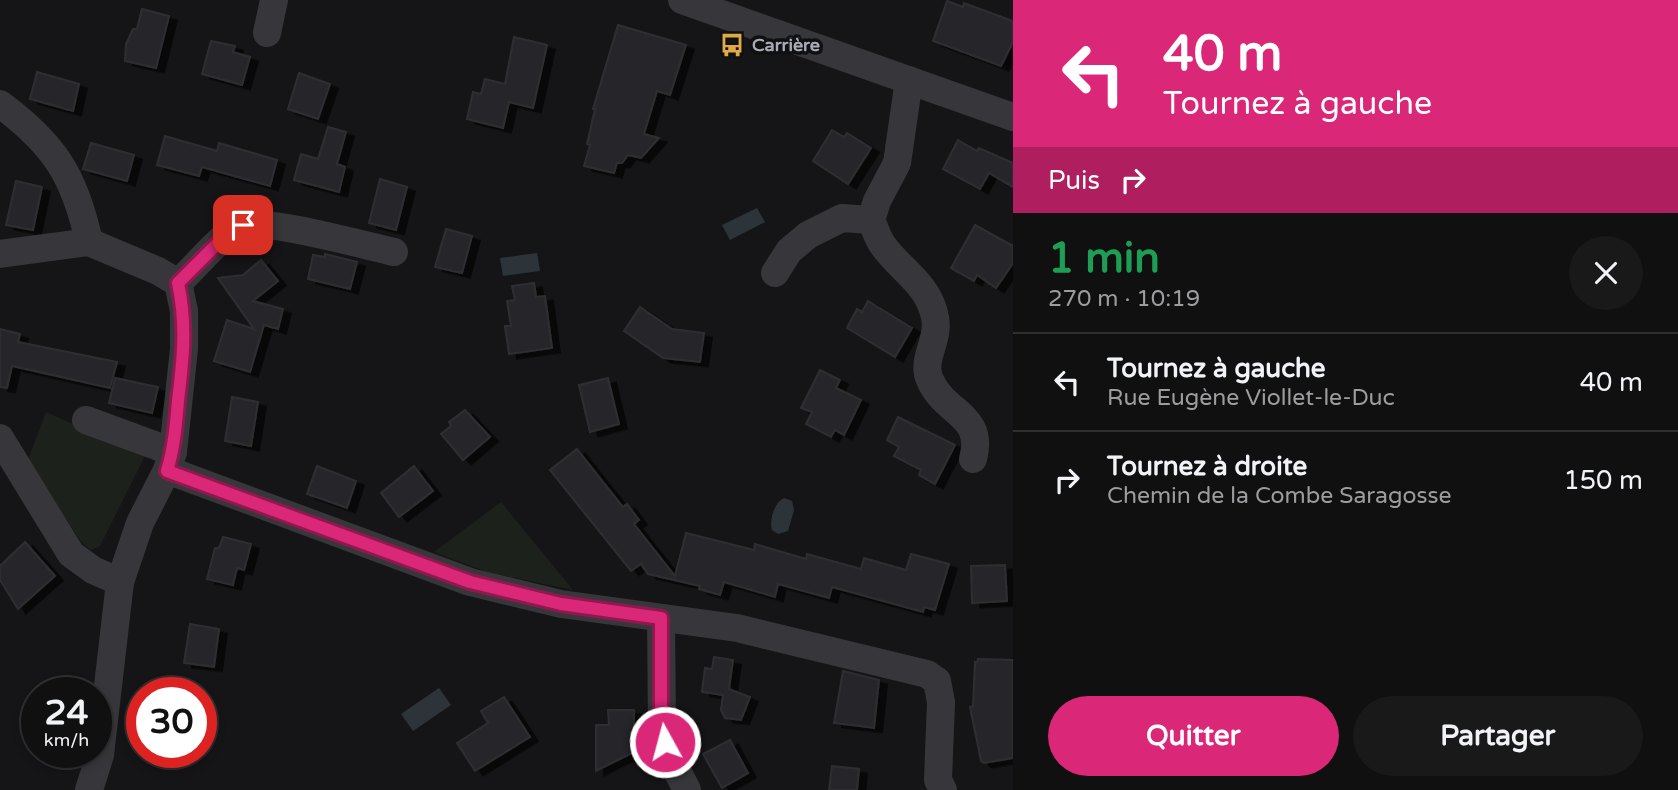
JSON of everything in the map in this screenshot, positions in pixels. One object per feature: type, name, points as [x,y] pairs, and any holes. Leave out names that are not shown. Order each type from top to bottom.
[{"type":"street","points":[[267,33],[275,0]]},
{"type":"street","points":[[682,0],[1013,117]]},
{"type":"street","points":[[909,79],[897,163],[877,201],[871,220],[882,244],[922,286],[934,313],[936,335],[925,366],[930,382],[954,411],[968,421],[976,437],[973,459]]},
{"type":"street","points":[[0,104],[47,144],[61,162],[83,211],[89,242]]},
{"type":"street","points":[[775,273],[789,251],[808,235],[842,218],[871,220]]},
{"type":"street","points":[[178,283],[225,236],[243,225],[274,225],[394,252]]},
{"type":"street","points":[[0,254],[89,242],[158,271],[178,283],[184,311],[184,349],[170,461],[140,523],[120,582],[100,755],[89,790]]},
{"type":"street","points":[[86,420],[170,461],[470,582],[561,604],[737,628],[927,674],[937,681],[942,702],[938,780],[943,790]]},
{"type":"street","points":[[0,438],[71,554],[93,570],[120,582]]},
{"type":"street","points":[[661,618],[662,728],[671,758],[687,790]]},
{"type":"shaded area","points":[[757,208],[765,222],[730,240],[722,225]]},
{"type":"shaded area","points":[[537,253],[540,271],[503,276],[500,258]]},
{"type":"shaded area","points":[[46,412],[145,456],[100,546],[91,550],[81,542],[28,460]]},
{"type":"shaded area","points":[[784,498],[792,501],[794,510],[788,531],[778,534],[772,530],[772,517],[777,504]]},
{"type":"shaded area","points":[[501,502],[573,590],[487,572],[434,552]]},
{"type":"shaded area","points":[[439,688],[451,705],[413,731],[401,714]]},
{"type":"building","points":[[947,1],[963,7],[964,3],[1013,21],[1013,42],[1001,66],[933,41]]},
{"type":"building","points":[[142,9],[169,16],[156,68],[125,61],[126,44],[133,29],[137,29]]},
{"type":"building","points":[[618,25],[686,45],[670,95],[657,91],[644,134],[659,138],[641,158],[628,155],[622,163],[617,163],[614,173],[584,166],[590,145],[587,144],[593,109]]},
{"type":"building","points":[[514,37],[547,45],[533,108],[509,102],[503,128],[467,119],[473,92],[481,94],[485,79],[505,84]]},
{"type":"building","points":[[211,41],[235,46],[233,52],[250,57],[242,85],[202,74]]},
{"type":"building","points":[[37,72],[79,84],[73,111],[30,99]]},
{"type":"building","points":[[299,73],[330,84],[318,119],[288,109]]},
{"type":"building","points":[[328,127],[346,132],[337,164],[345,167],[339,192],[294,180],[301,154],[318,159]]},
{"type":"building","points":[[832,130],[844,137],[847,133],[871,148],[848,184],[813,161]]},
{"type":"building","points":[[165,136],[217,151],[219,143],[277,160],[270,186],[202,167],[199,176],[157,165]]},
{"type":"building","points":[[958,140],[977,151],[979,148],[1013,163],[1013,187],[989,173],[980,189],[943,169]]},
{"type":"building","points":[[91,143],[134,155],[127,181],[83,169]]},
{"type":"building","points":[[380,179],[407,187],[396,230],[369,223]]},
{"type":"building","points":[[16,181],[42,187],[33,230],[6,225]]},
{"type":"building","points":[[975,225],[1013,246],[1013,263],[996,288],[977,275],[974,281],[951,268]]},
{"type":"building","points":[[446,229],[472,236],[462,273],[435,267]]},
{"type":"building","points":[[325,254],[357,262],[350,289],[308,279],[313,255],[325,257]]},
{"type":"building","points":[[261,260],[278,281],[253,301],[283,309],[278,329],[264,325],[250,372],[214,361],[227,320],[254,329],[218,278],[243,275]]},
{"type":"building","points":[[534,283],[536,297],[545,296],[552,348],[509,354],[505,326],[511,326],[507,301],[515,300],[512,286]]},
{"type":"building","points":[[868,301],[912,328],[895,357],[847,328],[857,309],[862,312]]},
{"type":"building","points":[[640,307],[672,329],[704,333],[700,362],[663,358],[624,331]]},
{"type":"building","points":[[0,329],[20,334],[18,342],[117,362],[110,388],[12,366],[7,388],[0,387]]},
{"type":"building","points":[[820,370],[840,380],[836,388],[861,400],[844,435],[835,430],[831,437],[806,424],[812,412],[801,408]]},
{"type":"building","points":[[115,378],[158,387],[152,413],[109,403]]},
{"type":"building","points":[[608,378],[619,424],[590,432],[579,385]]},
{"type":"building","points":[[232,397],[258,402],[251,446],[225,441]]},
{"type":"building","points":[[465,410],[490,437],[463,460],[441,434],[451,426],[449,422]]},
{"type":"building","points":[[898,417],[955,445],[935,484],[919,475],[921,470],[894,456],[899,447],[887,440]]},
{"type":"building","points":[[577,449],[623,507],[627,504],[639,520],[634,524],[675,576],[686,533],[754,550],[755,544],[806,559],[807,554],[861,569],[864,558],[906,570],[911,554],[949,564],[935,610],[924,607],[923,612],[832,587],[829,598],[778,584],[775,597],[724,582],[720,595],[699,589],[700,586],[648,574],[641,564],[631,571],[550,470]]},
{"type":"building","points":[[317,466],[356,481],[347,508],[307,494]]},
{"type":"building","points":[[414,466],[433,491],[399,517],[381,493]]},
{"type":"building","points":[[223,537],[251,544],[244,570],[237,568],[233,585],[207,579],[215,548],[219,548]]},
{"type":"building","points":[[25,542],[55,576],[18,609],[0,580],[0,566]]},
{"type":"building","points":[[1005,565],[1007,601],[972,603],[971,566]]},
{"type":"building","points":[[190,624],[219,629],[214,667],[184,663]]},
{"type":"building","points":[[714,657],[733,660],[729,689],[750,697],[741,720],[725,718],[721,710],[723,695],[702,692],[705,668],[712,669]]},
{"type":"building","points":[[978,659],[1013,660],[1013,758],[984,763],[981,761],[970,707],[973,706],[975,662]]},
{"type":"building","points":[[843,671],[879,680],[874,728],[834,723]]},
{"type":"building","points":[[504,697],[530,737],[475,771],[457,743],[488,723],[481,711]]},
{"type":"building","points":[[608,710],[634,710],[634,752],[596,771],[596,725],[609,725]]},
{"type":"building","points":[[730,740],[748,773],[722,788],[703,754]]},
{"type":"building","points":[[832,766],[859,769],[857,790],[829,790]]},
{"type":"place","name":"Carrière","points":[[732,45]]},
{"type":"route","points":[[243,225],[225,236],[178,283],[184,311],[184,349],[173,452],[167,471],[470,582],[561,604],[661,618],[661,711],[665,742]]}]
